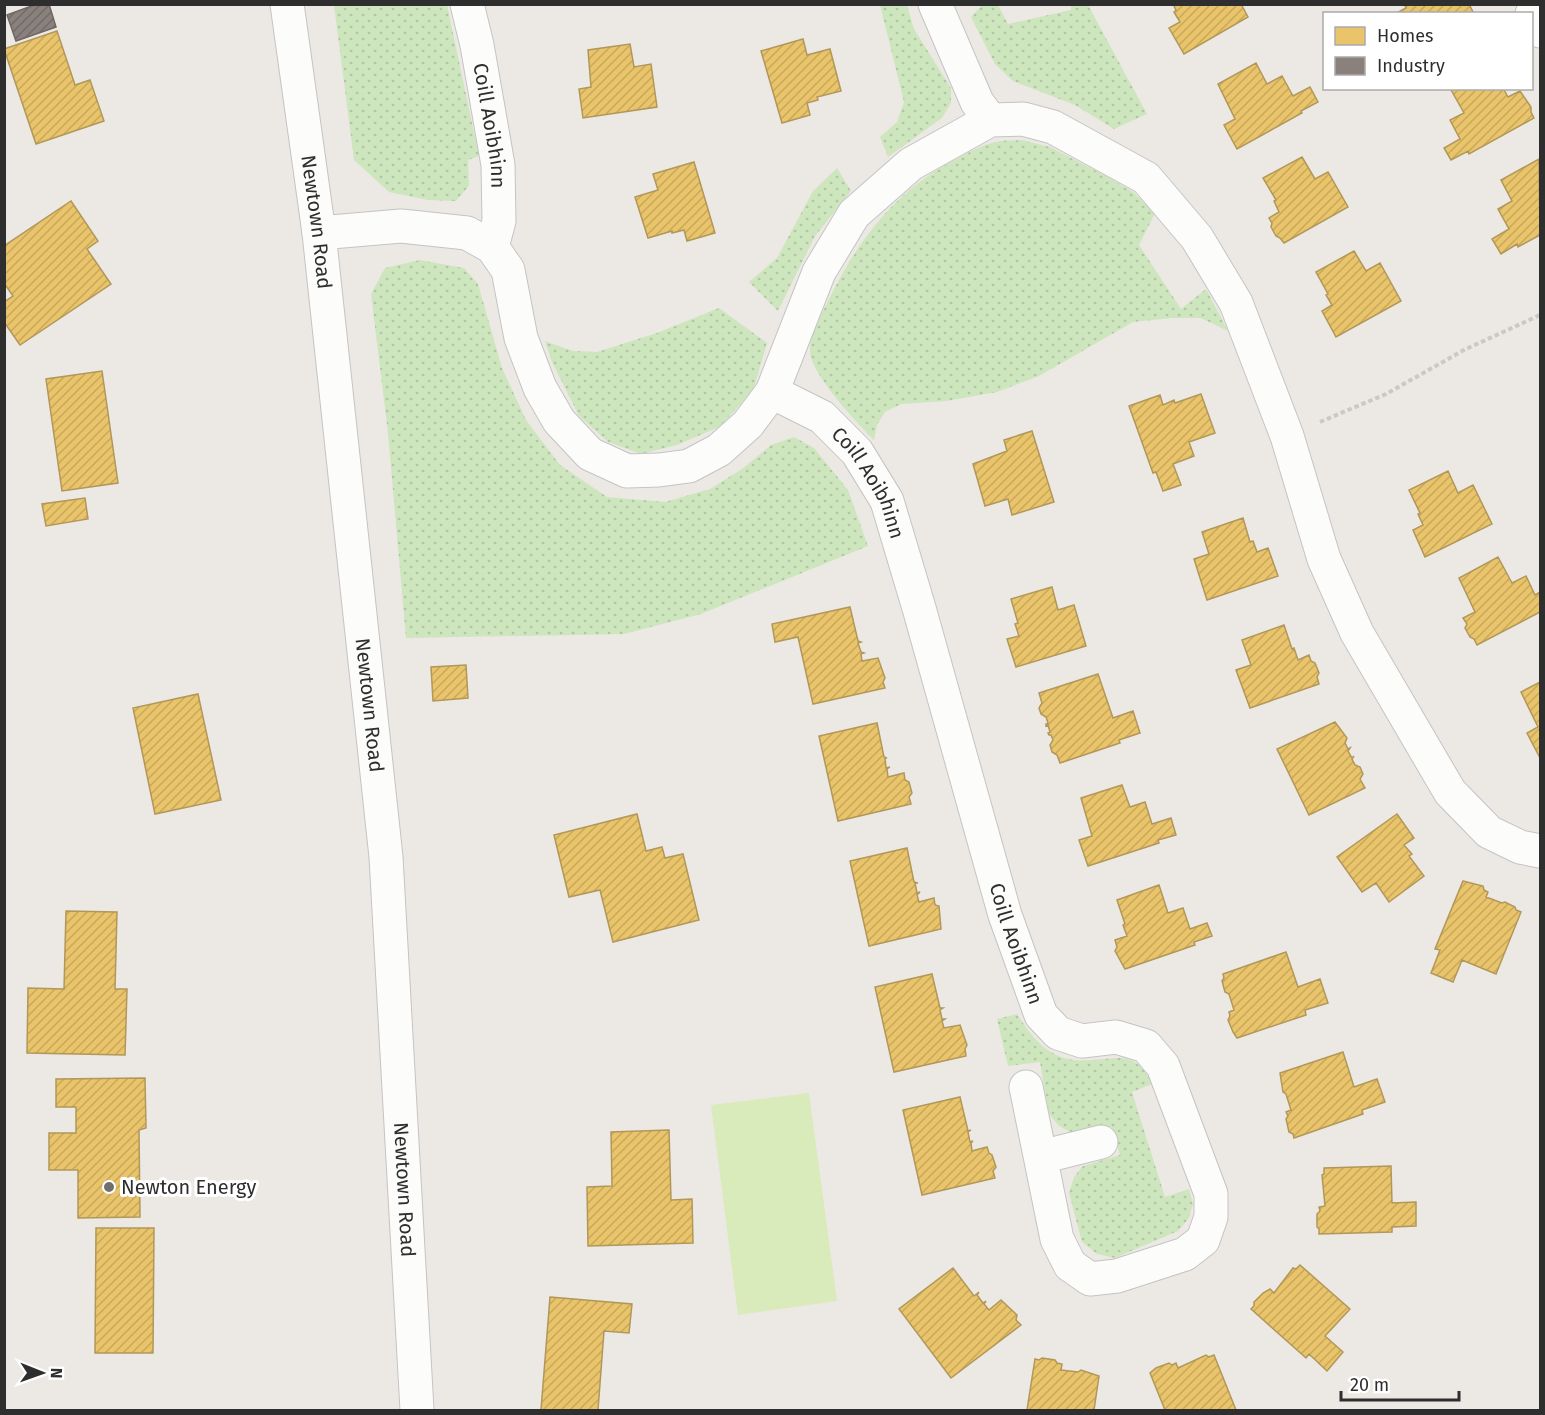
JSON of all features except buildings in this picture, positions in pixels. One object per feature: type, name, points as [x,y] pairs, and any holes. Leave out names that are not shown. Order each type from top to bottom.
[{"type":"street","name":"Newtown Road","points":[[287,4],[320,233],[386,857],[417,1410]]},
{"type":"street","name":"Coill Aoibhinn","points":[[467,4],[477,45],[498,165],[499,221],[492,247]]},
{"type":"street","points":[[935,4],[977,102],[990,120]]},
{"type":"street","points":[[320,233],[400,226],[467,233],[492,247],[508,270],[521,338],[540,388],[559,421],[590,454],[627,471],[689,466],[719,450],[748,424],[772,392],[819,272],[854,214],[911,164],[990,120],[1023,119],[1053,127],[1146,178],[1197,238],[1236,303],[1287,436],[1324,559],[1357,633],[1450,792],[1490,832],[1520,847],[1540,851]]},
{"type":"street","name":"Coill Aoibhinn","points":[[772,392],[822,417],[858,452],[887,501],[1005,915],[1041,1015],[1058,1033],[1082,1041],[1116,1037],[1146,1046],[1163,1066],[1211,1194],[1211,1217],[1203,1240],[1185,1254],[1117,1276],[1090,1279],[1070,1264],[1057,1239],[1026,1087]]},
{"type":"street","points":[[1041,1157],[1101,1142]]},
{"type":"path","points":[[1287,436],[1386,394],[1464,350],[1540,315]]},
{"type":"green space","points":[[334,5],[447,5],[479,156],[468,160],[469,186],[456,201],[428,200],[389,192],[354,160]]},
{"type":"green space","points":[[880,5],[907,5],[914,29],[951,88],[951,103],[942,118],[888,157],[880,137],[897,122],[904,102]]},
{"type":"green space","points":[[982,5],[998,5],[1008,24],[1071,10],[1071,5],[1088,5],[1147,114],[1114,129],[1075,105],[1013,81],[995,64],[971,17]]},
{"type":"green space","points":[[1022,140],[1050,147],[1133,192],[1155,213],[1139,245],[1181,309],[1206,289],[1228,331],[1201,318],[1133,322],[1039,376],[997,392],[946,401],[901,404],[885,412],[877,425],[874,440],[836,398],[812,361],[810,345],[820,317],[841,276],[865,238],[879,220],[911,189],[929,175],[977,148],[998,141]]},
{"type":"green space","points":[[837,168],[851,191],[815,236],[778,311],[749,282],[777,258],[813,191]]},
{"type":"green space","points":[[420,260],[464,268],[478,284],[502,368],[526,420],[560,465],[607,497],[665,502],[710,489],[742,469],[771,445],[794,437],[814,448],[848,490],[868,546],[701,614],[624,634],[406,638],[388,433],[371,294],[385,268]]},
{"type":"green space","points":[[719,308],[767,343],[753,391],[719,427],[677,445],[641,454],[608,442],[579,416],[552,362],[545,341],[573,351],[597,352],[657,333]]},
{"type":"green space","points":[[1017,1014],[1034,1037],[1056,1055],[1074,1060],[1128,1059],[1145,1071],[1152,1084],[1132,1092],[1165,1197],[1189,1189],[1193,1204],[1189,1218],[1178,1231],[1115,1258],[1097,1254],[1082,1242],[1069,1193],[1074,1177],[1083,1166],[1120,1155],[1112,1127],[1074,1134],[1059,1126],[1049,1114],[1040,1062],[1008,1066],[997,1019]]},
{"type":"green space","points":[[809,1093],[837,1301],[738,1315],[711,1105]]},
{"type":"place","name":"Newton Energy","points":[[109,1187]]}]
